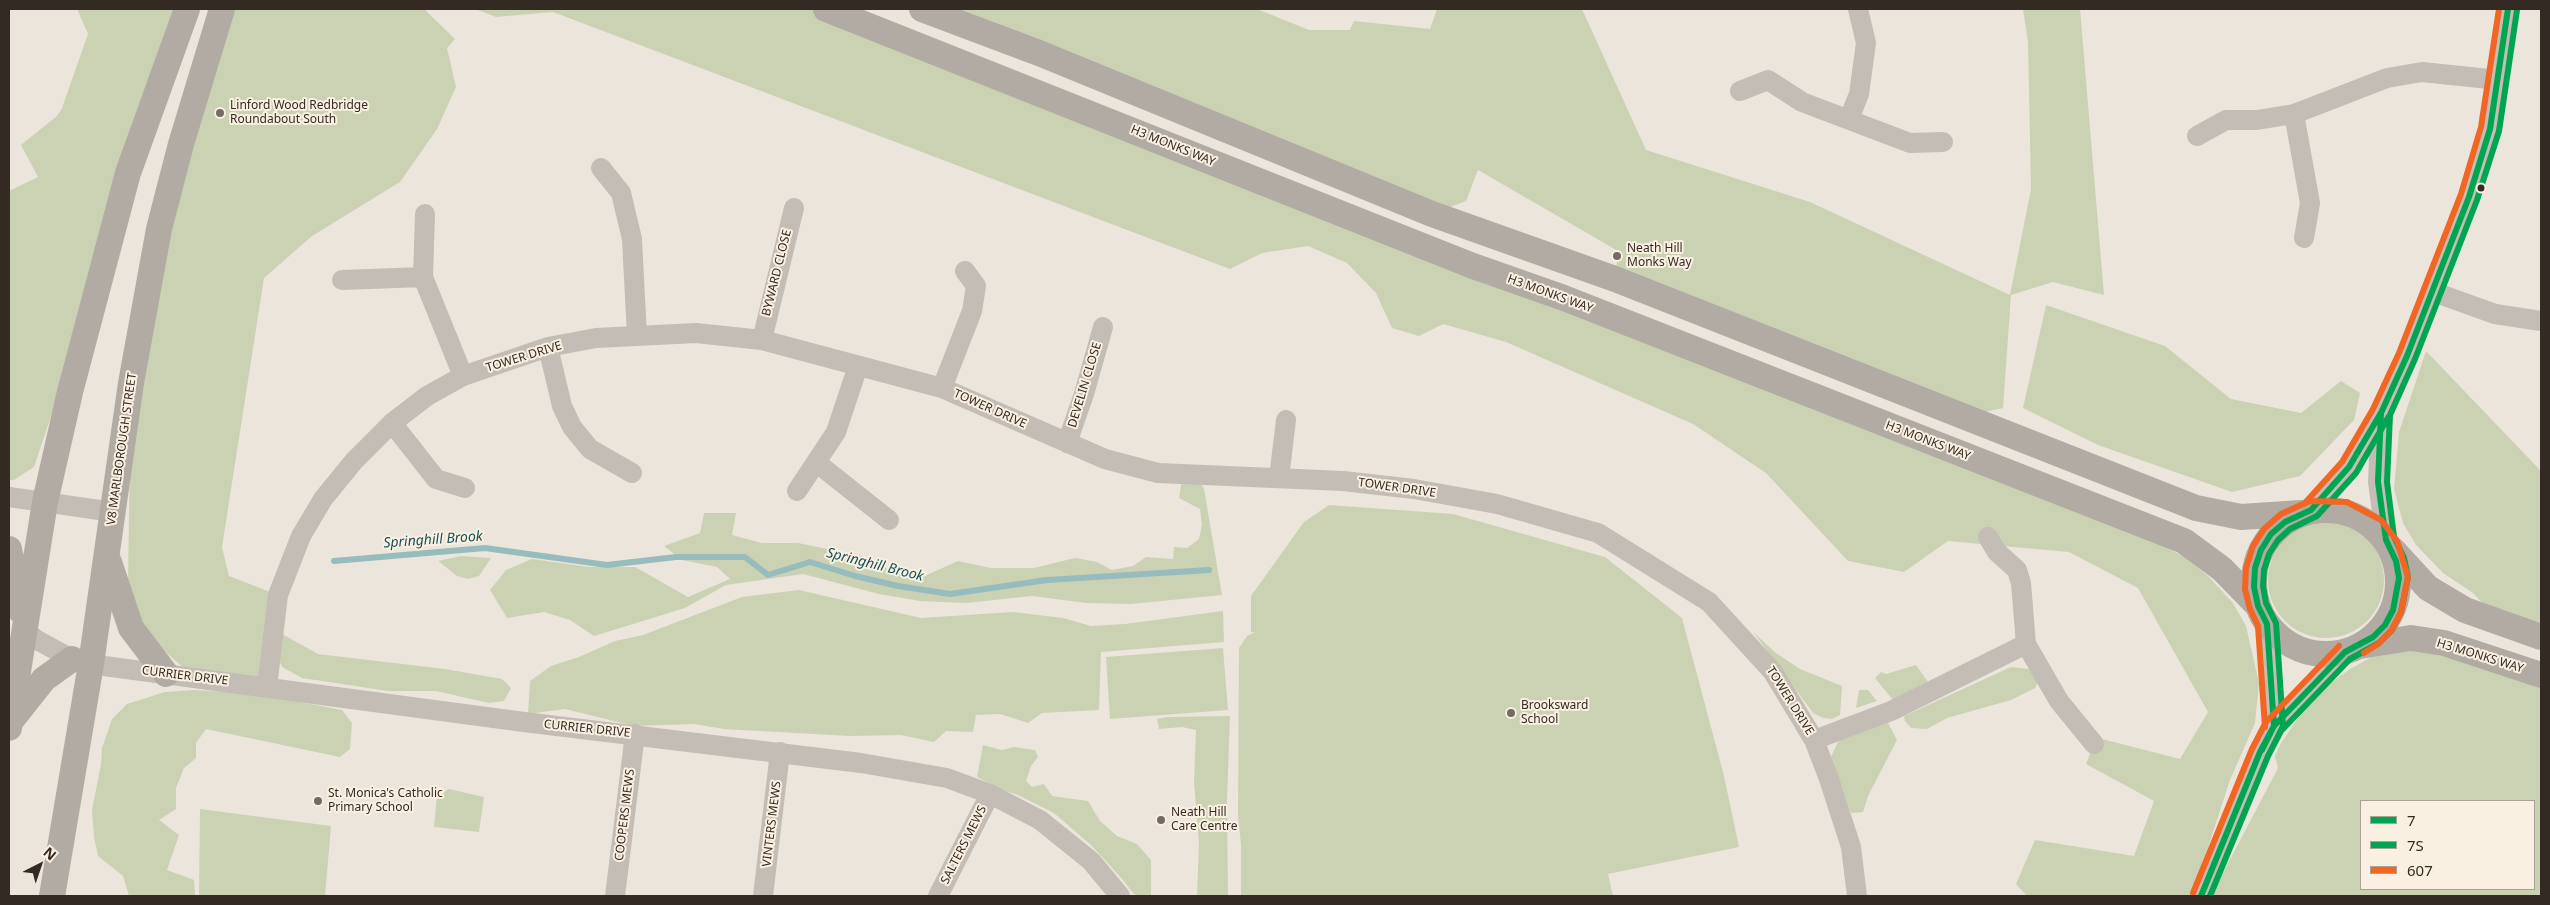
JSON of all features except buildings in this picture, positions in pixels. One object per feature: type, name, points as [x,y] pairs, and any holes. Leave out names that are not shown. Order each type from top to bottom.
[{"type":"main road","points":[[9,725],[45,502],[70,392],[128,173],[187,9]]},
{"type":"main road","name":"H3 MONKS WAY","points":[[826,9],[1473,266],[1573,302],[2184,542],[2222,569],[2262,615]]},
{"type":"main road","points":[[922,9],[1039,53],[1432,214],[1615,279],[2196,508],[2241,517],[2328,509],[2353,514],[2375,527],[2428,588],[2465,610],[2541,637]]},
{"type":"main road","name":"V8 MARLBOROUGH STREET","points":[[52,896],[82,661],[107,557],[130,383],[160,229],[181,144],[220,12]]},
{"type":"main road","points":[[2306,512],[2285,522],[2271,534],[2261,550],[2255,568],[2254,587],[2262,615],[2282,639],[2302,650],[2316,654],[2352,649],[2385,625],[2393,610],[2399,578],[2388,543]]},
{"type":"main road","points":[[9,549],[24,627]]},
{"type":"main road","points":[[107,557],[131,628],[166,674]]},
{"type":"main road","name":"H3 MONKS WAY","points":[[2352,649],[2411,638],[2444,643],[2541,675]]},
{"type":"main road","points":[[9,725],[44,679],[82,661]]},
{"type":"street","points":[[1849,119],[1859,94],[1866,43],[1858,9]]},
{"type":"street","points":[[2306,512],[2349,466],[2381,413],[2407,356],[2471,188],[2490,129],[2499,80],[2508,9]]},
{"type":"street","points":[[2197,136],[2226,120],[2257,120],[2294,114],[2388,78],[2422,72],[2499,80]]},
{"type":"street","points":[[1740,91],[1768,80],[1802,102],[1910,143],[1943,142]]},
{"type":"street","points":[[2294,114],[2310,203],[2304,238]]},
{"type":"street","points":[[601,168],[621,193],[632,239],[637,336]]},
{"type":"street","name":"BYWARD CLOSE","points":[[762,340],[794,208]]},
{"type":"street","points":[[425,214],[423,277],[463,376]]},
{"type":"street","points":[[942,388],[972,311],[976,286],[965,270]]},
{"type":"street","points":[[342,280],[423,277]]},
{"type":"street","points":[[2431,291],[2495,314],[2541,321]]},
{"type":"street","name":"DEVELIN CLOSE","points":[[1067,443],[1084,394],[1103,327]]},
{"type":"street","name":"TOWER DRIVE","points":[[267,687],[278,595],[301,536],[323,499],[354,461],[392,423],[427,396],[463,376],[548,347],[596,338],[696,333],[762,340],[942,388],[1105,458],[1158,473],[1343,481],[1460,497],[1498,504],[1598,534],[1708,602],[1774,672],[1814,740],[1851,847],[1857,896]]},
{"type":"street","points":[[548,347],[560,397],[572,427],[590,448],[632,473]]},
{"type":"street","points":[[797,491],[836,432],[858,366]]},
{"type":"street","points":[[2381,413],[2378,482],[2388,543]]},
{"type":"street","points":[[1279,478],[1286,420]]},
{"type":"street","points":[[392,423],[436,479],[465,488]]},
{"type":"street","points":[[817,463],[889,520]]},
{"type":"street","points":[[9,497],[113,512]]},
{"type":"street","points":[[1988,537],[1997,552],[2016,570],[2019,576],[2026,644],[2059,700],[2094,744]]},
{"type":"street","points":[[2262,615],[2274,726]]},
{"type":"street","name":"CURRIER DRIVE","points":[[24,627],[37,640],[82,661],[524,722],[780,752],[861,763],[947,778],[990,794],[1040,820],[1091,861],[1120,896]]},
{"type":"street","name":"TOWER DRIVE","points":[[1814,740],[1891,711],[2026,644]]},
{"type":"street","points":[[2201,896],[2260,752],[2274,726],[2352,649]]},
{"type":"street","name":"COOPERS MEWS","points":[[614,896],[635,734]]},
{"type":"street","name":"VINTERS MEWS","points":[[763,896],[780,752]]},
{"type":"street","name":"SALTERS MEWS","points":[[938,896],[990,794]]},
{"type":"green space","points":[[77,9],[186,9],[34,467],[14,480],[9,480],[9,191],[38,177],[21,145],[57,116],[62,108],[88,34]]},
{"type":"green space","points":[[226,9],[424,9],[455,39],[447,48],[456,87],[437,129],[400,182],[312,236],[264,278],[222,547],[229,576],[278,595],[267,687],[194,677],[145,634],[128,583],[131,383]]},
{"type":"green space","points":[[475,9],[826,9],[2035,483],[2185,557],[2207,575],[2233,603],[2246,626],[2259,683],[2255,723],[2230,780],[2192,896],[2027,896],[2016,884],[2035,840],[2134,856],[2154,801],[2086,764],[2094,744],[2102,739],[2180,759],[2208,712],[2138,588],[2069,552],[1948,541],[1904,572],[1848,561],[1766,473],[1693,424],[1506,342],[1443,324],[1419,336],[1392,328],[1376,293],[1347,263],[1308,246],[1262,253],[1230,269],[553,12],[496,17]]},
{"type":"green space","points":[[926,9],[1257,9],[1309,30],[1350,30],[1354,21],[1430,29],[1437,9],[1582,9],[1646,150],[1810,202],[2010,295],[2031,189],[2028,42],[2023,9],[2080,9],[2104,295],[2053,282],[2011,295],[2003,408],[1963,417],[1615,279],[1618,251],[1478,170],[1466,201],[1432,214]]},
{"type":"green space","points":[[2046,305],[2165,346],[2231,399],[2301,413],[2341,381],[2360,393],[2354,420],[2300,476],[2232,492],[2098,445],[2023,408]]},
{"type":"green space","points":[[2426,351],[2541,471],[2541,637],[2501,623],[2473,593],[2443,573],[2416,545],[2403,523],[2394,489],[2399,432]]},
{"type":"green space","points":[[1188,479],[1199,480],[1204,489],[1222,595],[1131,604],[1086,603],[1032,596],[966,603],[920,601],[879,594],[803,574],[726,585],[685,608],[594,636],[570,620],[544,612],[507,618],[490,590],[506,570],[532,559],[589,567],[635,567],[688,597],[730,579],[717,567],[682,560],[664,546],[700,533],[704,513],[736,513],[732,535],[762,543],[798,543],[862,556],[892,571],[920,578],[958,561],[991,568],[1034,568],[1075,558],[1097,562],[1112,570],[1133,566],[1146,557],[1173,559],[1174,547],[1187,548],[1199,539],[1202,525],[1200,509],[1179,498],[1181,485]]},
{"type":"green space","name":"Brooksward School","points":[[1329,505],[1453,514],[1605,557],[1682,618],[1724,776],[1739,847],[1608,874],[1613,896],[1241,896],[1241,845],[1238,815],[1239,648],[1247,636],[1255,632],[1251,632],[1251,596],[1304,522]]},
{"type":"green space","points":[[2326,522],[2348,526],[2367,539],[2380,558],[2384,580],[2380,602],[2367,621],[2348,634],[2326,638],[2304,634],[2285,621],[2272,602],[2268,580],[2272,558],[2285,539],[2304,526]]},
{"type":"green space","points":[[461,556],[491,558],[479,576],[468,579],[457,576],[438,561]]},
{"type":"green space","points":[[799,590],[921,618],[1013,612],[1063,618],[1091,626],[1125,624],[1223,611],[1224,642],[1101,652],[1099,710],[1042,713],[1028,723],[1000,714],[976,715],[973,732],[946,731],[934,742],[901,735],[850,736],[724,729],[694,724],[634,726],[565,709],[528,714],[530,681],[551,666],[579,657],[615,641],[643,635],[742,597]]},
{"type":"green space","points":[[1754,633],[1776,653],[1800,669],[1842,686],[1840,715],[1832,719],[1823,718],[1813,713]]},
{"type":"green space","points":[[282,634],[318,654],[445,669],[502,679],[511,688],[504,701],[489,703],[436,691],[388,691],[302,678],[282,667],[277,655]]},
{"type":"green space","points":[[1223,648],[1228,710],[1110,719],[1106,657]]},
{"type":"green space","points":[[2411,651],[2442,654],[2541,681],[2541,896],[2211,896],[2278,768],[2275,756],[2281,743],[2314,695],[2350,669],[2372,657]]},
{"type":"green space","points":[[1916,665],[1928,682],[1893,700],[1875,678],[1881,672],[1886,674]]},
{"type":"green space","points":[[2011,667],[2029,669],[2040,678],[2035,688],[2011,700],[1947,718],[1927,729],[1911,728],[1905,721],[1904,716]]},
{"type":"green space","points":[[193,690],[251,693],[342,710],[352,723],[350,749],[340,757],[206,729],[196,743],[196,758],[184,768],[176,788],[176,809],[159,820],[179,835],[167,870],[194,880],[195,896],[129,896],[123,876],[98,856],[94,837],[92,810],[101,764],[102,748],[112,719],[127,704],[165,692]]},
{"type":"green space","points":[[1859,690],[1868,690],[1877,701],[1856,708]]},
{"type":"green space","points":[[1230,716],[1227,801],[1228,896],[1197,896],[1199,843],[1194,783],[1196,730],[1182,727],[1159,729],[1157,719],[1168,717]]},
{"type":"green space","points":[[1887,721],[1897,740],[1868,796],[1863,812],[1851,813],[1831,757],[1838,742],[1849,733]]},
{"type":"green space","points":[[983,745],[1002,750],[1014,747],[1035,750],[1038,757],[1031,766],[1026,781],[1032,787],[1044,784],[1052,796],[1088,801],[1100,821],[1117,836],[1137,844],[1151,860],[1151,896],[1137,896],[1133,893],[1092,846],[1054,813],[977,777]]},
{"type":"green space","points":[[449,789],[484,797],[479,832],[434,827],[437,796]]},
{"type":"green space","points":[[200,809],[331,826],[325,896],[199,896]]},
{"type":"waterway","name":"Springhill Brook","points":[[334,561],[485,548],[607,565],[676,557],[745,557],[768,575],[810,562],[855,576],[898,586],[950,594],[1047,580],[1209,570]]},
{"type":"transit line","name":"607","points":[[2304,504],[2342,462],[2373,409],[2399,353],[2461,194],[2481,127],[2499,9]]},
{"type":"transit line","name":"7","points":[[2201,896],[2260,752],[2274,726],[2345,652],[2373,637],[2385,625],[2393,610],[2399,578],[2396,561],[2386,540],[2378,482],[2381,413],[2407,356],[2469,197],[2490,129],[2508,9]]},
{"type":"transit line","name":"7S","points":[[2210,896],[2268,756],[2281,731],[2350,659],[2379,643],[2392,630],[2401,612],[2408,577],[2404,558],[2394,537],[2387,482],[2390,415],[2415,359],[2477,200],[2499,131],[2517,10]]},
{"type":"transit line","name":"7","points":[[2311,510],[2349,467],[2382,411]]},
{"type":"transit line","name":"7S","points":[[2269,754],[2283,726],[2276,623],[2266,603],[2263,586],[2264,570],[2269,554],[2278,540],[2290,529],[2317,516],[2356,473],[2389,416]]},
{"type":"transit line","name":"607","points":[[2265,727],[2258,626],[2250,609],[2245,589],[2246,568],[2253,546],[2264,529],[2281,514],[2310,501],[2347,502],[2381,520],[2397,541],[2408,577],[2401,612],[2391,631],[2378,644],[2364,653]]},
{"type":"transit line","name":"7","points":[[2262,750],[2274,726],[2267,624],[2258,606],[2254,587],[2255,568],[2261,550],[2271,534],[2285,522],[2311,510]]},
{"type":"transit line","name":"607","points":[[2193,893],[2252,749],[2266,722],[2339,646]]},
{"type":"place","name":"Linford Wood Redbridge Roundabout South","points":[[220,113]]},
{"type":"place","name":"Neath Hill Monks Way","points":[[1617,256]]},
{"type":"place","name":"Brooksward School","points":[[1511,713]]},
{"type":"place","name":"St. Monica's Catholic Primary School","points":[[318,801]]},
{"type":"place","name":"Neath Hill Care Centre","points":[[1161,820]]}]
